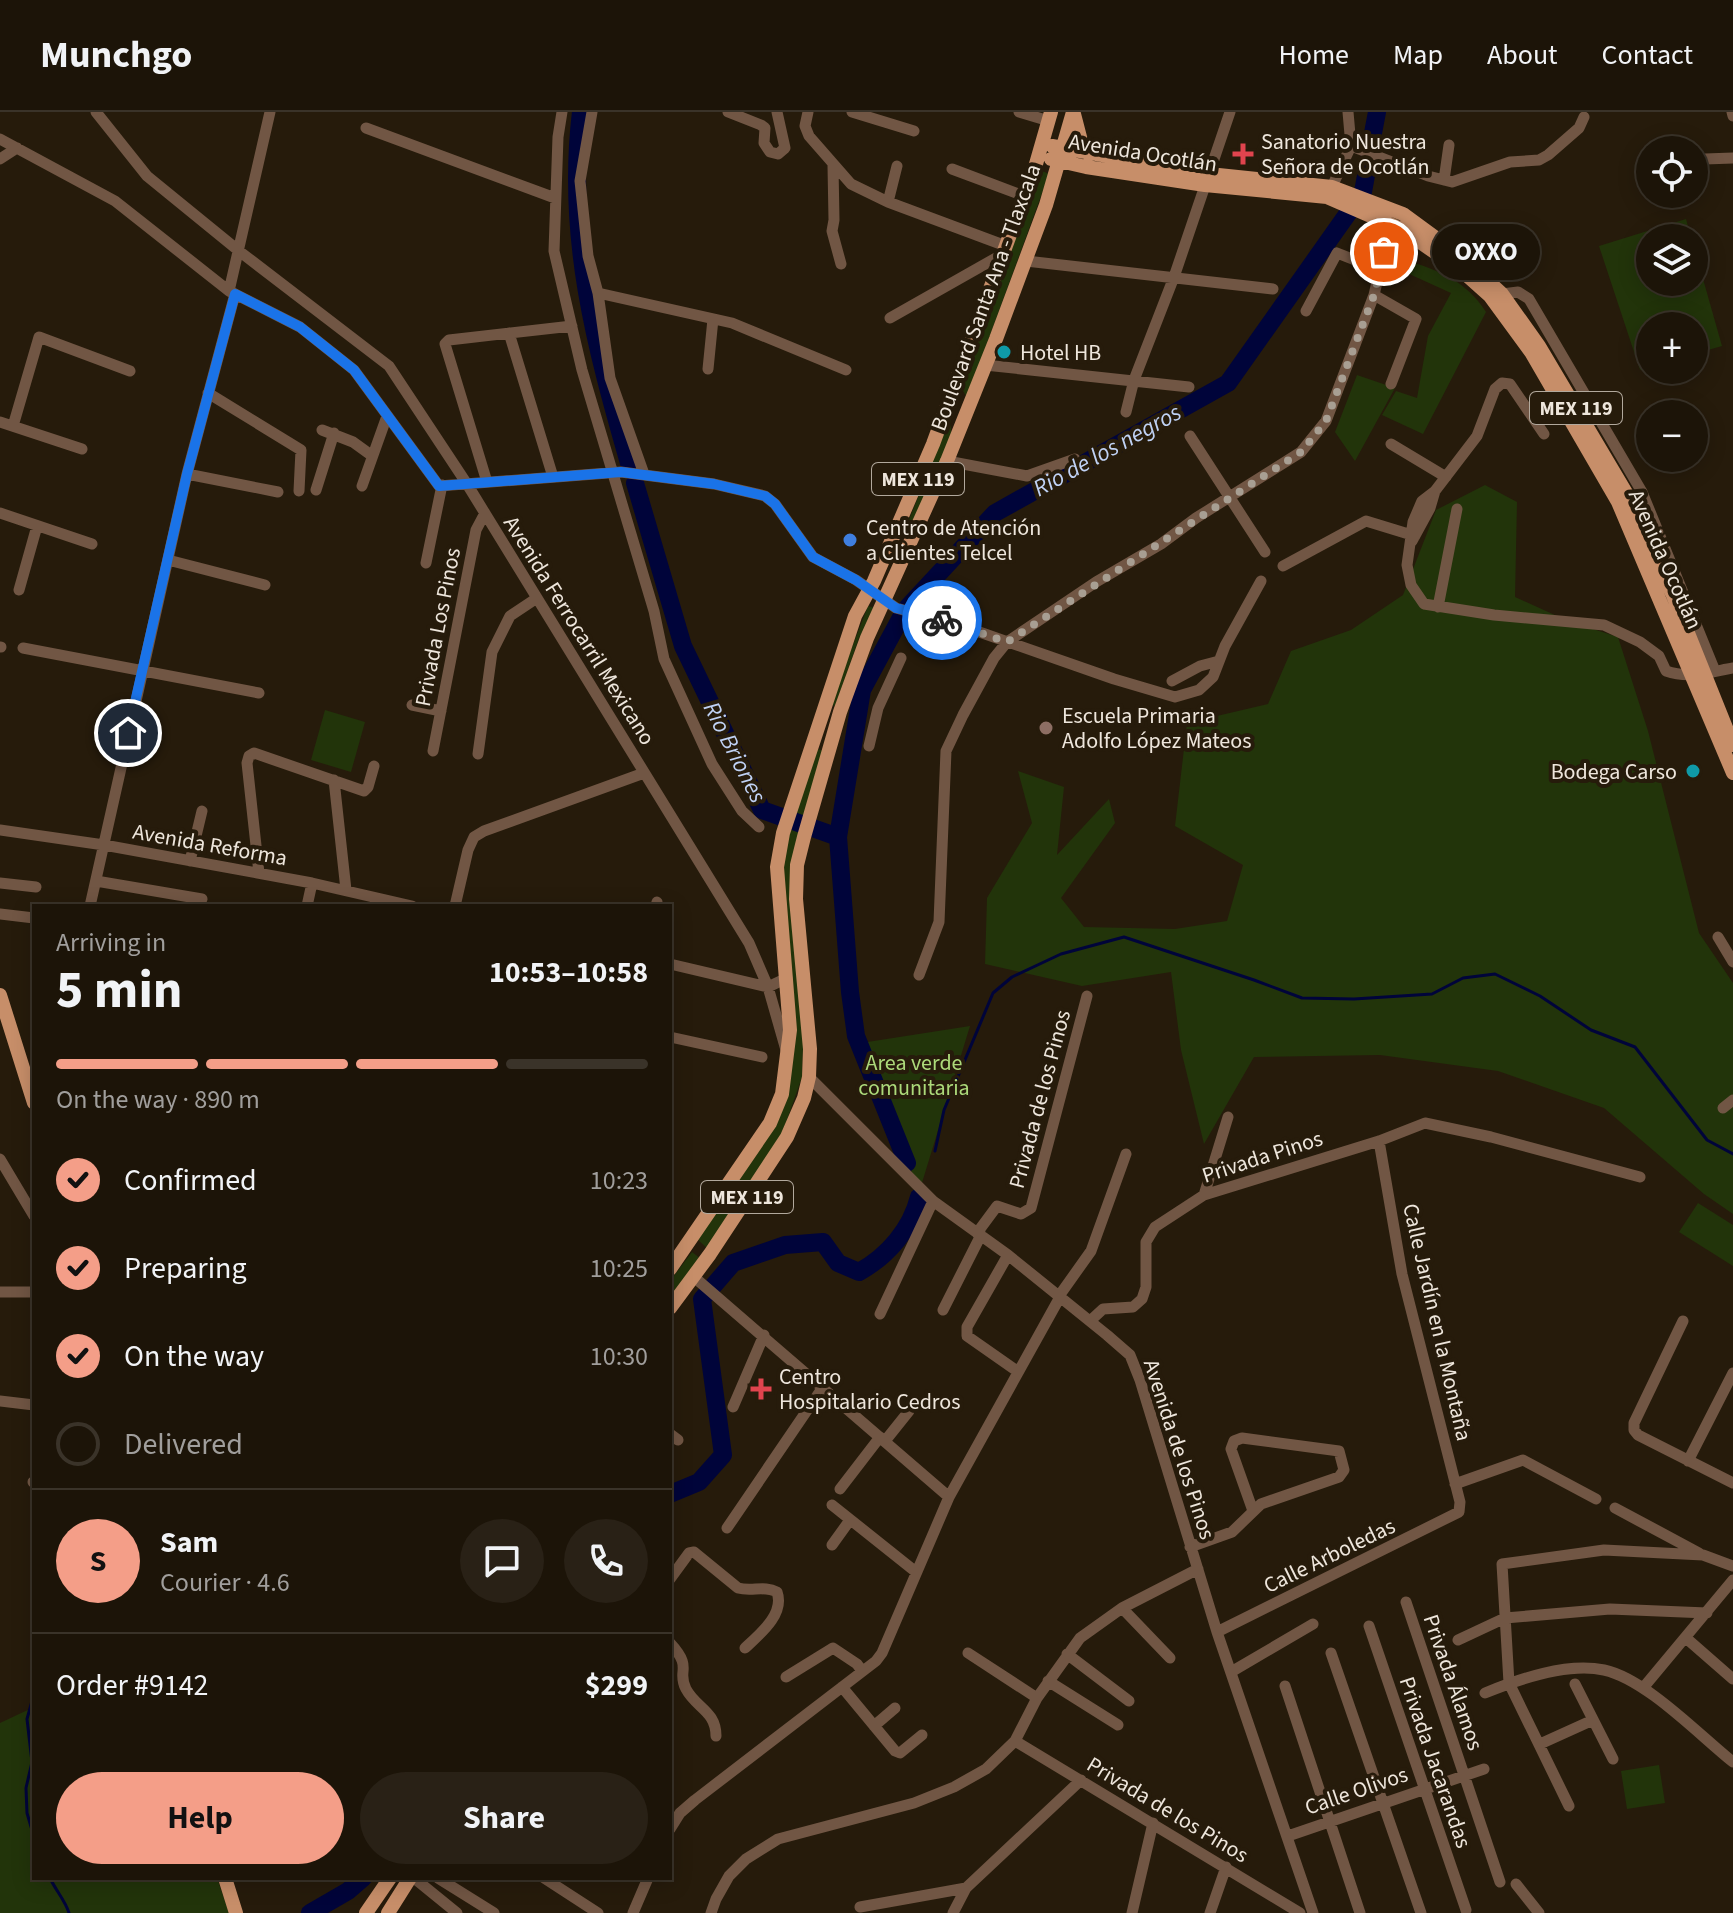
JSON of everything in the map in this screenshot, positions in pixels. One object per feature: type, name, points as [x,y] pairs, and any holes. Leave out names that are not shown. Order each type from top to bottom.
[{"type":"main road","name":"Boulevard Santa Ana - Tlaxcala","points":[[809,1077],[809,1038],[796,899],[799,854],[813,803],[840,712],[867,638],[890,604],[1026,261],[1074,112]]},
{"type":"main road","points":[[1046,205],[1064,178],[1087,161],[1074,112]]},
{"type":"main road","name":"Boulevard Santa Ana - Tlaxcala","points":[[787,978],[777,887],[780,848],[794,799],[855,616],[933,444],[1041,150],[1050,116]]},
{"type":"main road","name":"Avenida Ocotlán","points":[[1041,150],[1087,161],[1207,180],[1329,192],[1369,208],[1462,271],[1490,296],[1531,352],[1618,502],[1704,674],[1733,773]]},
{"type":"main road","name":"Avenida Ocotlán","points":[[1369,208],[1403,214],[1463,258],[1502,294],[1539,346],[1628,496],[1672,593],[1733,745]]},
{"type":"main road","points":[[948,400],[956,399],[960,406],[954,441]]},
{"type":"main road","points":[[823,707],[840,712]]},
{"type":"main road","points":[[811,746],[829,751]]},
{"type":"main road","name":"MEX 119","points":[[672,1266],[770,1123],[782,1094],[789,1055],[787,978]]},
{"type":"main road","points":[[0,995],[32,1097]]},
{"type":"main road","name":"MEX 119","points":[[672,1306],[700,1282],[710,1254],[787,1137],[804,1098],[809,1077]]},
{"type":"main road","points":[[691,1241],[710,1254]]},
{"type":"main road","points":[[226,1880],[236,1913]]},
{"type":"main road","points":[[366,1913],[389,1880]]},
{"type":"main road","points":[[388,1913],[411,1880]]},
{"type":"street","name":"Avenida Ferrocarril Mexicano","points":[[96,112],[147,176],[389,366],[467,484],[749,943],[768,987],[782,1041],[789,1055]]},
{"type":"street","points":[[90,904],[187,474],[232,292],[270,112]]},
{"type":"street","points":[[562,112],[558,137],[554,251],[582,370],[654,611],[664,659],[712,764],[742,811],[759,827]]},
{"type":"street","points":[[592,112],[580,181],[588,256],[598,293],[610,378],[644,474]]},
{"type":"street","points":[[728,112],[765,128],[764,143],[770,152],[778,154],[785,148],[777,112]]},
{"type":"street","points":[[808,112],[805,126],[809,136],[851,184],[1004,250]]},
{"type":"street","points":[[852,112],[914,131]]},
{"type":"street","points":[[1019,112],[1050,116]]},
{"type":"street","points":[[1126,412],[1134,380],[1174,277],[1230,112]]},
{"type":"street","points":[[1329,192],[1351,146],[1348,112]]},
{"type":"street","points":[[1351,146],[1428,176],[1452,182],[1510,162],[1539,160],[1564,143],[1579,128],[1584,117]]},
{"type":"street","points":[[366,128],[555,198]]},
{"type":"street","points":[[0,139],[115,201],[232,292],[300,327],[354,370],[439,486],[613,473],[714,484],[765,496],[775,504],[813,557],[856,580],[890,604],[1175,697],[1199,690],[1213,677],[1243,611],[1261,581]]},
{"type":"street","points":[[1444,180],[1449,145]]},
{"type":"street","points":[[0,159],[17,148]]},
{"type":"street","points":[[1708,159],[1733,158]]},
{"type":"street","points":[[833,166],[832,231],[841,264]]},
{"type":"street","points":[[888,202],[897,166]]},
{"type":"street","points":[[952,169],[1024,196]]},
{"type":"street","points":[[890,318],[1004,250]]},
{"type":"street","points":[[919,975],[939,922],[946,751],[994,658],[1007,642],[1096,582],[1161,544],[1301,452],[1326,421],[1374,295],[1384,252]]},
{"type":"street","points":[[1306,311],[1337,253],[1380,270]]},
{"type":"street","points":[[1026,261],[1273,289]]},
{"type":"street","points":[[598,293],[732,323],[846,370]]},
{"type":"street","points":[[1374,295],[1416,319],[1391,384]]},
{"type":"street","points":[[708,369],[713,319]]},
{"type":"street","points":[[487,482],[445,344],[449,340],[572,326]]},
{"type":"street","points":[[509,333],[553,477]]},
{"type":"street","points":[[13,426],[39,337],[130,371]]},
{"type":"street","points":[[985,365],[1189,387]]},
{"type":"street","points":[[1544,434],[1510,384],[1502,383],[1495,389],[1477,436],[1435,491],[1412,538],[1407,565],[1411,585],[1424,604],[1604,625],[1640,642],[1659,656],[1666,671],[1704,674],[1733,668]]},
{"type":"street","points":[[208,393],[297,446],[303,457],[299,491]]},
{"type":"street","points":[[362,486],[387,416]]},
{"type":"street","points":[[0,422],[82,449]]},
{"type":"street","points":[[322,430],[353,442],[371,455]]},
{"type":"street","points":[[316,490],[334,433]]},
{"type":"street","points":[[1190,436],[1265,552]]},
{"type":"street","points":[[1391,444],[1446,477]]},
{"type":"street","points":[[947,461],[1027,476],[1075,459]]},
{"type":"street","points":[[187,474],[278,492]]},
{"type":"street","points":[[426,563],[442,485]]},
{"type":"street","points":[[1438,607],[1457,509]]},
{"type":"street","points":[[0,513],[92,544]]},
{"type":"street","name":"Privada Los Pinos","points":[[433,751],[476,530],[485,513]]},
{"type":"street","points":[[1283,566],[1366,521],[1412,538]]},
{"type":"street","points":[[19,590],[37,526]]},
{"type":"street","points":[[168,560],[265,585]]},
{"type":"street","points":[[478,754],[492,652],[510,616],[537,598]]},
{"type":"street","points":[[23,648],[259,693]]},
{"type":"street","points":[[869,746],[878,708],[901,658]]},
{"type":"street","points":[[1172,681],[1200,666],[1219,661]]},
{"type":"street","points":[[412,705],[441,711]]},
{"type":"street","points":[[259,873],[249,756],[254,753],[364,791],[374,766]]},
{"type":"street","points":[[455,904],[474,837],[644,773]]},
{"type":"street","points":[[334,780],[346,890]]},
{"type":"street","points":[[190,861],[202,811]]},
{"type":"street","name":"Avenida Reforma","points":[[0,830],[259,873],[404,904]]},
{"type":"street","points":[[96,881],[202,899]]},
{"type":"street","points":[[0,883],[36,887]]},
{"type":"street","points":[[307,904],[312,883]]},
{"type":"street","points":[[0,914],[32,918]]},
{"type":"street","points":[[1718,937],[1732,957]]},
{"type":"street","points":[[672,964],[768,987],[787,978]]},
{"type":"street","name":"Privada de los Pinos","points":[[979,1234],[997,1206],[1021,1214],[1031,1208],[1087,996]]},
{"type":"street","points":[[672,1037],[762,1057]]},
{"type":"street","name":"Avenida de los Pinos","points":[[809,1077],[933,1201],[1008,1255],[1130,1355],[1217,1632],[1313,1913]]},
{"type":"street","points":[[1204,1195],[1228,1117]]},
{"type":"street","name":"Privada Pinos","points":[[1090,1321],[1103,1309],[1133,1307],[1142,1299],[1146,1287],[1146,1242],[1155,1227],[1204,1195],[1379,1141],[1425,1123],[1491,1137],[1640,1177]]},
{"type":"street","name":"Calle Jardín en la Montaña","points":[[1379,1141],[1402,1274],[1460,1502],[1459,1512]]},
{"type":"street","points":[[672,1826],[680,1813],[695,1800],[882,1653],[949,1497],[1059,1296],[1091,1251],[1126,1154]]},
{"type":"street","points":[[2,1164],[32,1213]]},
{"type":"street","points":[[880,1314],[933,1201]]},
{"type":"street","points":[[943,1310],[979,1234]]},
{"type":"street","points":[[1008,1255],[967,1327],[967,1336],[1017,1371]]},
{"type":"street","points":[[700,1282],[949,1497]]},
{"type":"street","points":[[0,1292],[32,1292]]},
{"type":"street","points":[[1683,1321],[1634,1423],[1634,1430],[1638,1435],[1733,1483]]},
{"type":"street","points":[[733,1407],[764,1335]]},
{"type":"street","points":[[1688,1461],[1733,1373]]},
{"type":"street","points":[[727,1528],[823,1387]]},
{"type":"street","points":[[0,1401],[32,1405]]},
{"type":"street","points":[[840,1489],[909,1411]]},
{"type":"street","points":[[1190,1547],[1232,1532],[1261,1504],[1339,1477],[1344,1470],[1339,1451],[1242,1438],[1234,1441],[1231,1449],[1253,1511]]},
{"type":"street","points":[[1455,1484],[1523,1460],[1596,1499]]},
{"type":"street","points":[[832,1505],[916,1572]]},
{"type":"street","points":[[1615,1508],[1703,1555],[1733,1566]]},
{"type":"street","name":"Calle Arboledas","points":[[1217,1632],[1459,1512]]},
{"type":"street","points":[[832,1545],[850,1520]]},
{"type":"street","points":[[1569,1806],[1509,1683],[1502,1564],[1604,1550],[1703,1555]]},
{"type":"street","points":[[672,1576],[689,1553],[694,1552],[738,1588],[769,1588],[777,1592],[779,1610],[745,1648]]},
{"type":"street","points":[[711,1913],[729,1876],[746,1859],[778,1839],[914,1803],[954,1787],[986,1769],[1015,1741],[1037,1698],[1080,1638],[1122,1608],[1198,1569]]},
{"type":"street","points":[[1643,1688],[1733,1580]]},
{"type":"street","points":[[1722,1595],[1733,1604]]},
{"type":"street","name":"Privada Álamos","points":[[1406,1602],[1500,1882]]},
{"type":"street","points":[[1122,1608],[1170,1658]]},
{"type":"street","points":[[1458,1640],[1505,1618],[1610,1609],[1707,1613]]},
{"type":"street","points":[[1231,1672],[1313,1624]]},
{"type":"street","name":"Privada Jacarandas","points":[[1369,1626],[1466,1910]]},
{"type":"street","points":[[1686,1638],[1733,1679]]},
{"type":"street","points":[[672,1645],[682,1656],[685,1665],[686,1690],[714,1721],[716,1736]]},
{"type":"street","points":[[786,1677],[833,1648],[862,1671]]},
{"type":"street","points":[[968,1653],[1037,1698]]},
{"type":"street","points":[[1331,1653],[1421,1913]]},
{"type":"street","points":[[1067,1654],[1129,1701]]},
{"type":"street","points":[[1485,1693],[1509,1683],[1568,1669],[1603,1669],[1643,1688],[1733,1762]]},
{"type":"street","points":[[1048,1681],[1118,1725]]},
{"type":"street","points":[[1575,1684],[1613,1759]]},
{"type":"street","points":[[1285,1686],[1360,1913]]},
{"type":"street","points":[[842,1687],[895,1751],[900,1753],[922,1735]]},
{"type":"street","points":[[874,1726],[895,1708]]},
{"type":"street","points":[[1540,1744],[1593,1720]]},
{"type":"street","name":"Privada de los Pinos","points":[[1015,1741],[1300,1913]]},
{"type":"street","name":"Calle Olivos","points":[[1288,1836],[1484,1769]]},
{"type":"street","points":[[953,1913],[966,1888],[1081,1780]]},
{"type":"street","points":[[1132,1913],[1153,1823]]},
{"type":"street","points":[[1210,1913],[1226,1867]]},
{"type":"street","points":[[415,1880],[457,1913]]},
{"type":"street","points":[[441,1880],[494,1913]]},
{"type":"street","points":[[547,1880],[598,1913]]},
{"type":"street","points":[[633,1913],[647,1880]]},
{"type":"street","points":[[1516,1884],[1539,1913]]},
{"type":"street","points":[[860,1907],[966,1888]]},
{"type":"green space","points":[[1038,169],[1049,174],[967,398],[960,385],[1009,258]]},
{"type":"green space","points":[[1686,219],[1687,224],[1670,224]]},
{"type":"green space","points":[[1636,235],[1636,296],[1708,296],[1722,346],[1708,350],[1708,312],[1636,312],[1636,358],[1599,246]]},
{"type":"green space","points":[[1408,261],[1462,285],[1486,312],[1423,434],[1382,415],[1396,391],[1417,398],[1428,336],[1451,293],[1407,273]]},
{"type":"green space","points":[[1357,375],[1395,388],[1355,461],[1335,432]]},
{"type":"green space","points":[[951,416],[951,438],[911,533],[906,527]]},
{"type":"green space","points":[[1485,485],[1517,502],[1515,597],[1568,621],[1618,637],[1648,731],[1699,933],[1733,983],[1733,1214],[1704,1194],[1604,1108],[1498,1071],[1380,1055],[1254,1057],[1204,1144],[1181,1050],[1171,972],[1082,986],[985,964],[987,898],[1032,823],[1018,771],[1064,787],[1057,855],[1109,799],[1115,823],[1061,898],[1084,927],[1175,929],[1227,921],[1243,865],[1175,826],[1187,723],[1268,704],[1291,651],[1351,630],[1403,595],[1436,510]]},
{"type":"green space","points":[[868,606],[875,608],[859,638],[835,706],[830,704]]},
{"type":"green space","points":[[325,710],[365,722],[351,772],[311,760]]},
{"type":"green space","points":[[811,747],[828,752],[798,853],[804,1015],[802,1077],[782,1134],[708,1249],[697,1239],[784,1095],[779,868]]},
{"type":"green space","name":"Area verde comunitaria","points":[[970,1026],[921,1186],[915,1180],[861,1043]]},
{"type":"green space","points":[[1698,1203],[1733,1225],[1733,1266],[1679,1232]]},
{"type":"green space","points":[[692,1252],[701,1259],[672,1298],[672,1278]]},
{"type":"green space","points":[[32,1708],[32,1880],[218,1880],[229,1913],[0,1913],[0,1723]]},
{"type":"green space","points":[[1659,1765],[1665,1803],[1627,1809],[1621,1771]]},
{"type":"waterway","name":"Rio Briones","points":[[581,112],[577,203],[587,290],[605,376],[629,463]]},
{"type":"waterway","name":"Rio de los negros","points":[[1370,149],[1377,112]]},
{"type":"waterway","name":"Rio de los negros","points":[[838,837],[862,690],[905,610],[995,513],[1228,383],[1363,192],[1369,159]]},
{"type":"waterway","name":"Rio Briones","points":[[635,483],[683,646],[762,810],[838,837],[856,1036],[907,1163]]},
{"type":"waterway","points":[[935,1151],[944,1110],[993,993],[1012,977],[1061,954],[1124,937],[1302,998],[1354,999],[1432,994],[1463,978],[1495,974],[1540,996],[1591,1030],[1635,1047],[1707,1140],[1733,1154]]},
{"type":"waterway","name":"Rio Briones","points":[[672,1493],[699,1482],[723,1455],[702,1299],[733,1263],[785,1245],[823,1242],[838,1263],[859,1272],[889,1250],[904,1231],[919,1197]]},
{"type":"waterway","points":[[32,1701],[27,1719],[32,1762]]},
{"type":"waterway","points":[[32,1762],[26,1788],[27,1813],[32,1830]]},
{"type":"waterway","points":[[51,1880],[69,1913]]},
{"type":"waterway","name":"Rio Briones","points":[[310,1913],[361,1880]]},
{"type":"way so far","points":[[942,620],[1007,642],[1301,452],[1326,421],[1374,295],[1384,252]]},
{"type":"place","name":"Sanatorio Nuestra Señora de Ocotlán","points":[[1243,154]]},
{"type":"place","name":"OXXO","points":[[1384,252]]},
{"type":"place","name":"Hotel HB","points":[[1004,352]]},
{"type":"place","name":"Centro de Atención a Clientes Telcel","points":[[850,540]]},
{"type":"place","name":"Escuela Primaria Adolfo López Mateos","points":[[1046,728]]},
{"type":"place","name":"Bodega Carso","points":[[1693,771]]},
{"type":"place","name":"Centro Hospitalario Cedros","points":[[761,1389]]},
{"type":"route","points":[[128,733],[187,474],[235,294],[300,327],[354,370],[439,486],[621,472],[714,484],[765,496],[775,504],[813,557],[856,580],[896,608],[942,620]]}]
